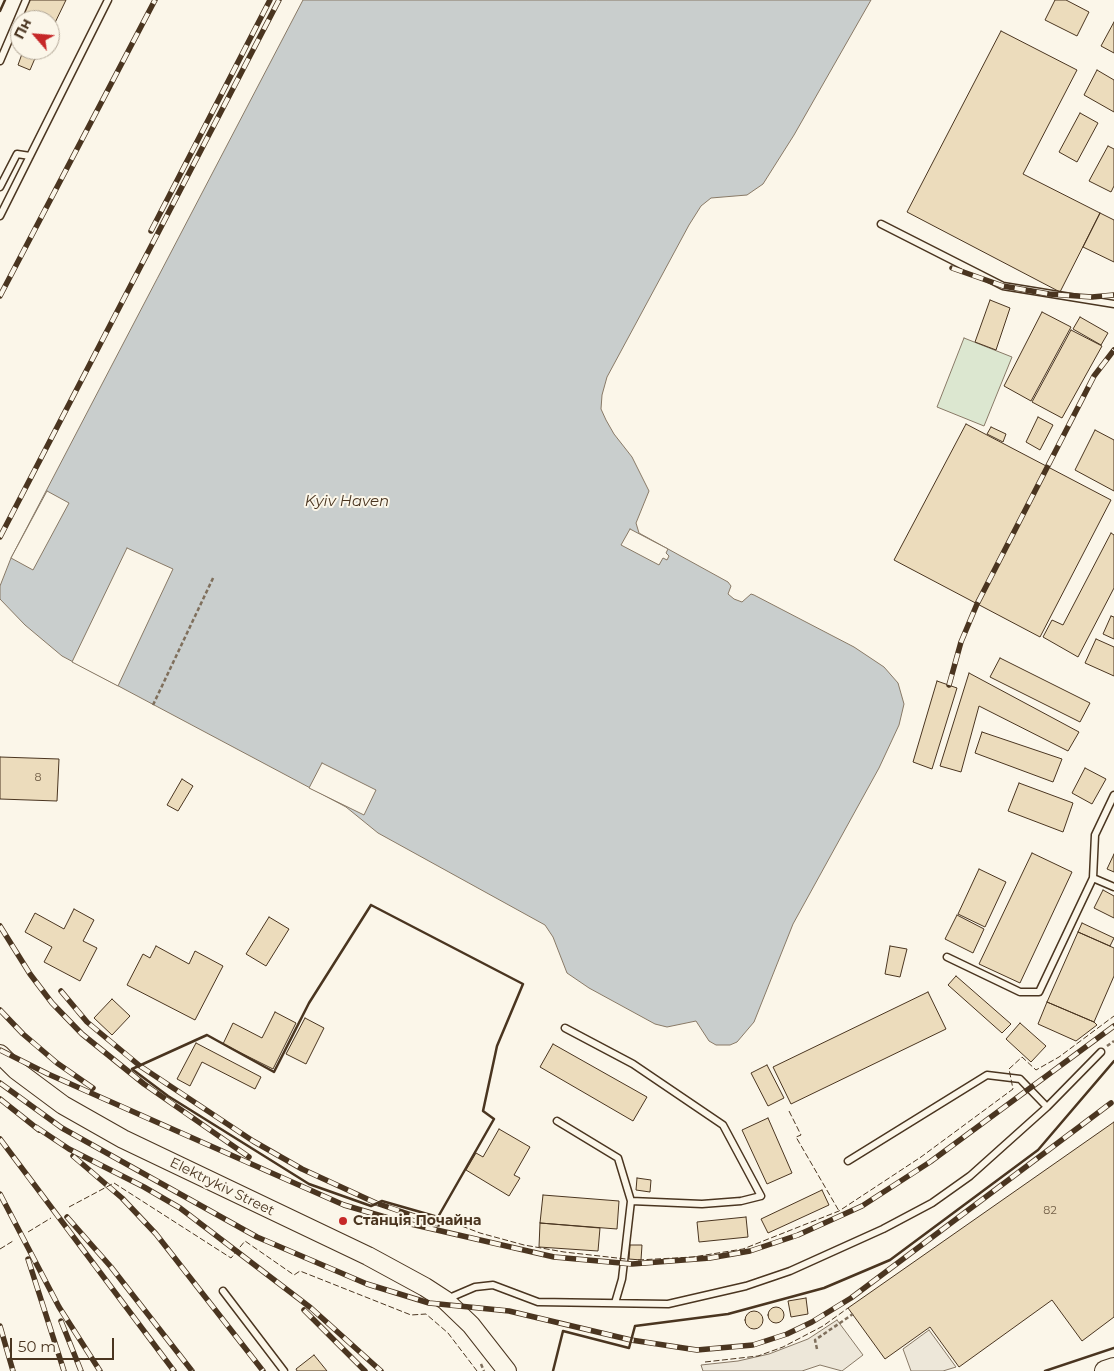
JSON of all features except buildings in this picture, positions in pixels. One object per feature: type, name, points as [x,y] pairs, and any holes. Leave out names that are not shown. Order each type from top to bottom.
[{"type":"main road","points":[[1105,1371],[1114,1368]]},
{"type":"street","name":"Elektrykiv Street","points":[[0,1054],[16,1070],[63,1105],[123,1139],[368,1256],[449,1303],[482,1338],[507,1371]]},
{"type":"lane","points":[[0,61],[26,0]]},
{"type":"lane","points":[[0,216],[108,0]]},
{"type":"lane","points":[[0,187],[17,154],[30,156]]},
{"type":"lane","points":[[881,224],[1003,286],[1114,304]]},
{"type":"lane","points":[[947,957],[1020,992],[1039,992],[1093,878],[1096,835],[1114,795]]},
{"type":"lane","points":[[1093,878],[1114,887]]},
{"type":"lane","points":[[565,1028],[633,1064],[723,1125],[761,1196],[740,1201],[702,1204],[631,1202]]},
{"type":"lane","points":[[449,1303],[475,1287],[493,1284],[538,1302],[668,1304],[709,1296],[781,1274],[842,1248],[932,1203],[970,1176],[1047,1107],[1101,1052]]},
{"type":"lane","points":[[848,1161],[987,1075],[1020,1079],[1047,1107]]},
{"type":"lane","points":[[557,1122],[618,1158],[631,1202],[622,1279],[615,1303]]},
{"type":"lane","points":[[223,1291],[284,1371]]},
{"type":"path","points":[[153,705],[214,576]]},
{"type":"path","points":[[818,1349],[815,1340],[853,1314]]},
{"type":"green space","points":[[964,338],[1012,357],[984,426],[937,407]]},
{"type":"shaded area","points":[[837,1320],[863,1355],[842,1371],[820,1365],[802,1371],[703,1371],[701,1365],[738,1361],[769,1354],[808,1339]]},
{"type":"shaded area","points":[[929,1330],[956,1367],[943,1371],[911,1371],[903,1349]]},
{"type":"water","name":"Kyiv Haven","points":[[303,0],[871,0],[794,135],[763,184],[747,195],[711,198],[701,206],[607,377],[602,395],[601,409],[606,420],[614,434],[632,457],[649,491],[636,523],[639,533],[728,582],[731,586],[728,594],[734,599],[742,602],[751,594],[754,595],[854,647],[884,667],[898,683],[904,704],[899,725],[879,768],[793,924],[754,1022],[737,1042],[730,1045],[716,1045],[709,1041],[696,1021],[667,1027],[655,1024],[589,988],[567,973],[553,937],[545,925],[378,833],[346,807],[62,656],[25,625],[0,599],[0,586],[11,558]]},
{"type":"pier","points":[[47,491],[69,503],[33,570],[11,558]]},
{"type":"pier","points":[[630,529],[668,549],[666,553],[669,556],[667,560],[663,558],[659,565],[621,545]]},
{"type":"pier","points":[[127,548],[173,569],[118,686],[72,662]]},
{"type":"pier","points":[[322,763],[376,790],[364,815],[309,788]]},
{"type":"railway","points":[[0,296],[155,0]]},
{"type":"railway","points":[[151,231],[270,0]]},
{"type":"railway","points":[[0,537],[279,0]]},
{"type":"railway","points":[[952,268],[1003,286],[1049,294],[1092,297],[1114,295]]},
{"type":"railway","points":[[949,685],[961,642],[977,604],[1094,376],[1114,350]]},
{"type":"railway","points":[[0,926],[30,974],[52,1003],[82,1034],[144,1084],[249,1157]]},
{"type":"railway","points":[[61,991],[87,1022],[140,1066],[253,1141],[302,1169],[376,1203],[438,1224]]},
{"type":"railway","points":[[0,1010],[23,1034],[57,1063],[93,1088]]},
{"type":"railway","points":[[0,1050],[48,1074],[344,1205],[402,1222],[554,1257],[632,1264],[710,1258],[750,1251],[798,1235],[862,1206],[930,1162],[1114,1026]]},
{"type":"railway","points":[[0,1083],[62,1128],[257,1237],[367,1284],[429,1303],[509,1311],[631,1340],[697,1350],[753,1345],[787,1334],[812,1322],[851,1298],[1111,1103]]},
{"type":"railway","points":[[0,1099],[39,1130]]},
{"type":"railway","points":[[36,1127],[69,1149],[144,1187],[180,1208],[311,1308],[381,1371]]},
{"type":"railway","points":[[0,1139],[174,1371]]},
{"type":"railway","points":[[73,1156],[122,1198],[156,1234],[263,1371]]},
{"type":"railway","points":[[0,1194],[59,1307],[100,1371]]},
{"type":"railway","points":[[67,1217],[111,1267],[192,1371]]},
{"type":"railway","points":[[28,1259],[64,1371]]},
{"type":"railway","points":[[304,1310],[365,1371]]},
{"type":"railway","points":[[61,1321],[81,1371]]},
{"type":"railway","points":[[0,1326],[13,1371]]},
{"type":"fence","points":[[638,1260],[693,1257],[743,1249],[839,1211],[921,1157],[1013,1089],[1009,1069],[1022,1057],[1036,1070],[1059,1057],[1114,1016]]},
{"type":"fence","points":[[789,1111],[801,1135],[796,1137],[839,1211]]},
{"type":"fence","points":[[69,1207],[114,1183],[231,1258],[245,1241],[294,1275],[300,1271],[411,1315],[426,1314],[448,1333],[477,1371]]},
{"type":"fence","points":[[438,1217],[480,1233],[524,1245],[626,1259]]},
{"type":"fence","points":[[28,1232],[51,1218]]},
{"type":"fence","points":[[0,1249],[13,1241]]},
{"type":"fence","points":[[705,1362],[758,1356],[783,1347],[823,1326],[848,1308]]},
{"type":"wall","points":[[0,11],[5,0]]},
{"type":"wall","points":[[371,905],[523,984],[497,1046],[483,1111],[494,1119],[438,1217],[382,1201],[371,1206],[309,1184],[168,1096],[132,1069],[207,1035],[274,1072],[309,1003],[371,905]]},
{"type":"wall","points":[[553,1371],[563,1331],[629,1348],[635,1326],[728,1314],[824,1288],[890,1260],[1038,1150],[1114,1061]]},
{"type":"wall","points":[[1045,1371],[1114,1348]]},
{"type":"place","name":"Станція Почайна","points":[[343,1221]]}]
